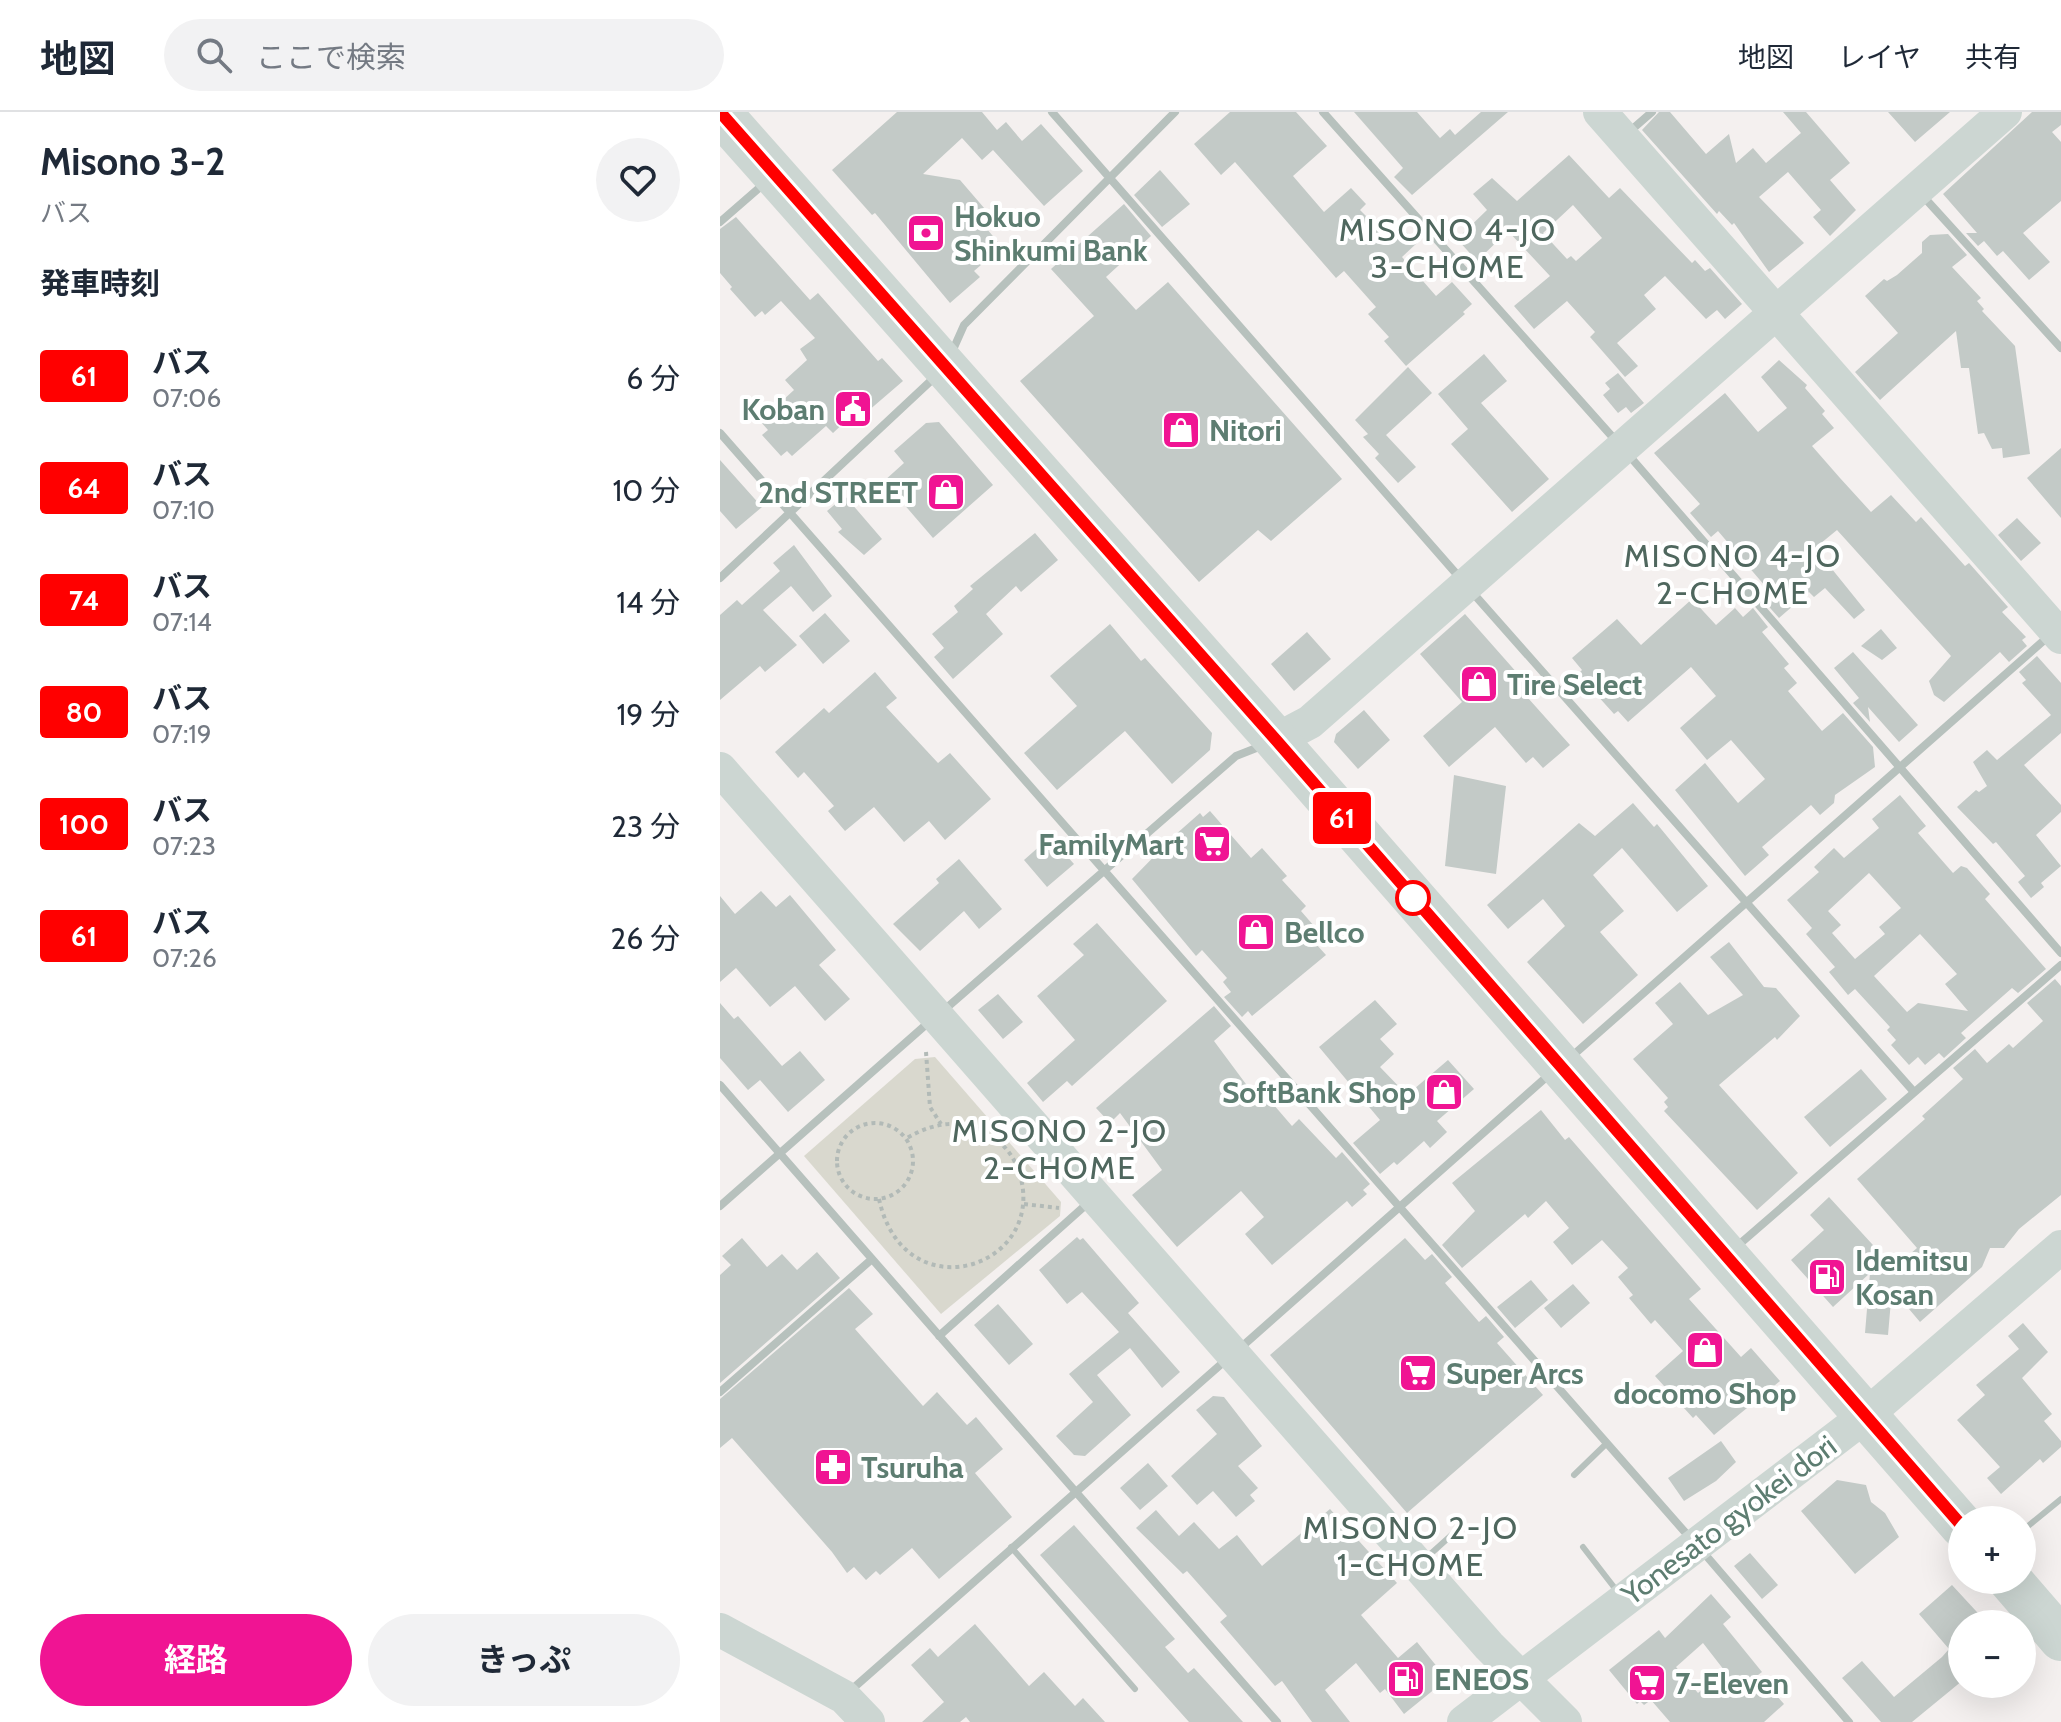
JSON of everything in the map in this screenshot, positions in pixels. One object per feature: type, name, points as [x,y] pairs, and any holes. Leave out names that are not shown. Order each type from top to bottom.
[{"type":"highway","points":[[720,113],[1276,740],[1948,1510]]},
{"type":"highway","points":[[2022,1594],[2061,1639]]},
{"type":"street","points":[[1052,112],[1745,905],[1914,1092]]},
{"type":"street","points":[[720,578],[921,393],[945,366],[964,325],[1175,112]]},
{"type":"street","points":[[1323,112],[1623,449],[2061,953]]},
{"type":"street","points":[[844,1697],[1011,1547],[2059,631],[1600,112]]},
{"type":"street","points":[[1623,138],[1652,112]]},
{"type":"street","points":[[720,1206],[1236,756],[1310,722],[2005,112]]},
{"type":"street","points":[[720,222],[776,174]]},
{"type":"street","points":[[1916,189],[2061,348]]},
{"type":"street","points":[[720,433],[1849,1722]]},
{"type":"street","points":[[720,769],[936,1016],[1082,1200],[1233,1354],[1489,1646],[1565,1722]]},
{"type":"street","points":[[1725,1256],[2061,965]]},
{"type":"street","points":[[720,1085],[1277,1722]]},
{"type":"street","points":[[939,1336],[1082,1200]]},
{"type":"street","name":"Yonesato gyokei dori","points":[[1464,1722],[1864,1417],[2061,1247]]},
{"type":"street","points":[[720,1392],[872,1259]]},
{"type":"street","points":[[720,1630],[844,1697],[868,1722]]},
{"type":"lane","points":[[1574,1475],[1607,1443]]},
{"type":"lane","points":[[2036,1520],[2061,1499]]},
{"type":"lane","points":[[1418,1565],[1456,1531]]},
{"type":"lane","points":[[1011,1547],[1135,1689]]},
{"type":"lane","points":[[1583,1547],[1624,1600]]},
{"type":"path","points":[[926,1052],[930,1107],[941,1124]]},
{"type":"path","points":[[873,1122],[896,1128],[907,1138],[913,1156],[911,1176],[898,1192],[879,1199],[855,1194],[846,1186],[837,1164],[842,1141],[850,1131],[873,1122]]},
{"type":"path","points":[[879,1199],[884,1223],[897,1243],[915,1258],[938,1267],[961,1267],[984,1260],[1004,1246],[1017,1226],[1024,1203],[1018,1166],[1008,1150],[978,1128],[941,1124],[907,1138]]},
{"type":"path","points":[[1024,1203],[1061,1208],[1082,1200]]},
{"type":"shaded area","points":[[935,1057],[1061,1202],[1060,1216],[941,1314],[804,1156],[915,1059]]},
{"type":"building","points":[[897,112],[982,112],[997,130],[1006,122],[1022,141],[1041,124],[1083,171],[1044,206],[993,150],[982,160],[962,138],[923,174],[960,180],[991,216],[982,223],[1002,247],[974,271],[980,277],[950,303],[875,213],[872,215],[832,170]]},
{"type":"building","points":[[1230,112],[1296,112],[1327,146],[1293,176],[1324,212],[1351,188],[1366,204],[1360,210],[1389,239],[1401,227],[1417,243],[1402,257],[1436,296],[1452,282],[1472,304],[1463,312],[1465,314],[1406,366],[1384,341],[1389,337],[1368,314],[1376,307],[1344,271],[1336,278],[1235,162],[1221,175],[1194,144]]},
{"type":"building","points":[[1354,112],[1417,112],[1440,138],[1450,129],[1455,135],[1481,112],[1508,112],[1412,195],[1394,177],[1403,168]]},
{"type":"building","points":[[1659,112],[1670,112],[1706,154],[1729,134],[1736,163],[1753,148],[1766,163],[1801,133],[1783,112],[1806,112],[1850,163],[1830,180],[1856,210],[1830,236],[1813,217],[1821,210],[1788,172],[1759,197],[1804,243],[1769,272],[1734,223],[1732,225],[1719,211],[1717,214],[1642,130]]},
{"type":"building","points":[[1888,112],[1950,112],[1915,142]]},
{"type":"building","points":[[2032,112],[2061,112],[2061,125],[2052,132],[2061,142],[2061,201],[2023,233],[2050,262],[2029,280],[2003,251],[1997,256],[1984,241],[1978,246],[1966,233],[1977,233],[1943,194]]},
{"type":"building","points":[[1569,155],[1609,198],[1620,188],[1692,263],[1695,260],[1705,271],[1710,268],[1742,304],[1725,319],[1717,310],[1706,319],[1665,276],[1644,295],[1656,309],[1617,343],[1638,366],[1625,377],[1590,337],[1595,332],[1567,301],[1534,329],[1514,306],[1550,276],[1508,231],[1477,261],[1457,239],[1487,210],[1473,194],[1492,178],[1517,201]],"holes":[[[1573,205],[1602,238],[1576,261],[1571,256],[1567,259],[1543,233]]]},
{"type":"building","points":[[1160,170],[1190,204],[1162,227],[1134,195]]},
{"type":"building","name":"Nitori","points":[[1124,204],[1151,236],[1106,277],[1136,310],[1168,282],[1342,479],[1271,541],[1258,530],[1199,582],[1020,381],[1094,316],[1051,269]]},
{"type":"building","points":[[736,217],[810,300],[818,293],[878,361],[882,358],[903,381],[853,424],[848,419],[833,433],[826,426],[792,456],[787,451],[781,456],[762,435],[768,430],[760,421],[794,390],[785,380],[807,360],[800,349],[815,338],[781,301],[765,315],[762,311],[755,317],[730,289],[732,287],[720,273],[720,229]]},
{"type":"building","points":[[1948,234],[1967,255],[1952,267],[1981,298],[1977,301],[1984,309],[1982,311],[2015,346],[2030,454],[2003,458],[2002,448],[1992,449],[1984,433],[1978,434],[1969,368],[1961,368],[1956,331],[1880,400],[1855,372],[1898,333],[1865,296],[1884,279],[1887,281],[1897,275],[1922,253],[1922,242],[1930,235]]},
{"type":"building","points":[[1484,354],[1507,381],[1481,403],[1549,479],[1512,512],[1451,444],[1468,429],[1438,394]]},
{"type":"building","points":[[1779,360],[1807,385],[1805,388],[1825,411],[1822,414],[1834,428],[1812,446],[1840,478],[1871,512],[1891,495],[1916,522],[1921,517],[1965,566],[1969,563],[2008,607],[2002,612],[2026,637],[2022,640],[2027,646],[2009,662],[2000,652],[1944,702],[1934,695],[1929,681],[1951,656],[1837,530],[1815,548],[1865,610],[1854,619],[1825,588],[1814,597],[1809,592],[1779,618],[1763,600],[1771,593],[1718,531],[1711,537],[1690,513],[1700,504],[1654,453],[1725,393],[1758,432],[1787,408],[1761,377]]},
{"type":"building","points":[[1408,367],[1432,393],[1386,435],[1416,467],[1398,483],[1375,458],[1379,454],[1363,437],[1368,434],[1355,420]]},
{"type":"building","points":[[1618,373],[1644,403],[1631,413],[1626,407],[1618,413],[1603,395],[1610,389],[1605,383]]},
{"type":"building","name":"2nd STREET","points":[[939,422],[993,485],[933,538],[884,481],[904,463],[894,451],[926,423]]},
{"type":"building","points":[[2061,448],[2061,518],[2027,478]]},
{"type":"building","points":[[720,460],[762,507],[736,529],[720,511]]},
{"type":"building","points":[[845,496],[882,539],[864,555],[838,532],[842,529],[827,511]]},
{"type":"building","points":[[2017,518],[2041,543],[2021,561],[1998,535]]},
{"type":"building","points":[[1035,533],[1058,560],[1021,592],[1016,586],[986,614],[1003,634],[953,679],[934,657],[944,648],[932,634],[958,612],[954,606],[973,589],[970,586]]},
{"type":"building","points":[[794,545],[832,596],[813,612],[791,586],[763,610],[797,645],[765,672],[760,666],[720,700],[720,615],[737,600],[742,605],[780,571],[773,563]]},
{"type":"building","points":[[1692,599],[1716,625],[1735,608],[1743,617],[1753,608],[1768,627],[1762,632],[1789,664],[1784,668],[1797,683],[1788,691],[1822,731],[1843,713],[1873,747],[1875,767],[1835,795],[1834,803],[1820,815],[1811,805],[1762,847],[1769,855],[1745,876],[1675,790],[1705,763],[1738,803],[1765,779],[1731,740],[1707,760],[1680,728],[1716,696],[1691,667],[1628,722],[1618,711],[1614,714],[1578,674],[1582,670],[1572,658],[1617,619],[1641,645]]},
{"type":"building","points":[[825,613],[850,641],[823,664],[799,636]]},
{"type":"building","points":[[1465,614],[1534,692],[1528,698],[1570,745],[1543,768],[1533,757],[1526,763],[1495,727],[1449,767],[1423,736],[1462,702],[1420,654]]},
{"type":"building","points":[[1110,624],[1141,661],[1145,658],[1212,733],[1210,750],[1172,784],[1125,731],[1057,790],[1024,753],[1077,706],[1050,676]]},
{"type":"building","points":[[1881,629],[1897,648],[1882,660],[1861,646]]},
{"type":"building","points":[[1307,632],[1331,659],[1294,691],[1271,664]]},
{"type":"building","points":[[1853,652],[1918,725],[1899,742],[1868,707],[1870,722],[1853,703],[1859,698],[1834,668]]},
{"type":"building","points":[[2037,656],[2061,683],[2061,733],[2024,765],[2061,805],[2061,812],[2036,835],[2061,866],[2041,883],[2044,887],[2031,898],[2018,882],[2025,876],[1996,842],[1993,844],[1957,807],[1976,790],[1979,792],[1987,786],[1973,762],[1987,750],[1997,760],[2051,715],[2022,683],[2026,680],[2019,672]]},
{"type":"building","points":[[875,672],[897,698],[886,707],[938,763],[950,753],[991,799],[945,840],[929,821],[904,842],[874,807],[845,831],[828,811],[834,806],[804,772],[798,778],[775,752],[824,708],[829,713]]},
{"type":"building","points":[[1364,710],[1390,740],[1358,769],[1334,742],[1336,734]]},
{"type":"building","points":[[1454,775],[1506,786],[1496,874],[1445,866]]},
{"type":"building","points":[[1900,795],[1926,826],[1918,833],[1953,873],[1961,866],[1967,868],[1990,894],[1985,899],[2046,969],[2018,993],[2012,988],[1961,1033],[1966,1038],[1944,1058],[1939,1053],[1925,1065],[1918,1057],[1909,1065],[1891,1045],[1896,1040],[1887,1030],[1890,1027],[1855,989],[1848,995],[1829,972],[1835,967],[1806,934],[1812,928],[1787,900],[1819,872],[1814,867],[1834,848],[1844,858],[1879,828],[1872,819]],"holes":[[[1869,873],[1901,908],[1879,927],[1885,934],[1855,959],[1832,933],[1841,925],[1828,911]],[[1920,934],[1957,974],[1945,984],[1968,1011],[1918,1003],[1907,1012],[1874,976]]]},
{"type":"building","points":[[1633,803],[1654,827],[1657,824],[1708,886],[1677,912],[1622,848],[1593,875],[1624,911],[1600,932],[1638,975],[1583,1024],[1527,962],[1565,926],[1543,899],[1508,929],[1487,905],[1579,823],[1595,836]]},
{"type":"building","points":[[1210,811],[1251,858],[1262,848],[1287,876],[1282,880],[1306,906],[1301,911],[1314,926],[1306,933],[1326,955],[1252,1016],[1248,1011],[1242,1017],[1224,997],[1231,992],[1223,982],[1227,978],[1202,950],[1196,956],[1132,879],[1200,813],[1203,817]]},
{"type":"building","points":[[1050,837],[1074,864],[1047,887],[1024,860]]},
{"type":"building","points":[[959,859],[1002,909],[979,929],[964,911],[920,951],[893,924],[939,883],[936,879]]},
{"type":"building","points":[[761,891],[776,907],[790,895],[836,950],[819,965],[850,999],[825,1021],[795,986],[770,1007],[736,968],[720,982],[720,896],[735,914]]},
{"type":"building","points":[[1097,923],[1167,1001],[1072,1086],[1067,1081],[1043,1102],[1027,1083],[1075,1040],[1037,996],[1084,955],[1073,944]]},
{"type":"building","points":[[1729,942],[1764,987],[1776,988],[1800,1016],[1777,1040],[1775,1037],[1719,1085],[1798,1173],[1757,1210],[1664,1111],[1668,1107],[1664,1102],[1668,1098],[1633,1059],[1673,1024],[1655,1003],[1680,982],[1708,1015],[1743,995],[1710,957]]},
{"type":"building","points":[[2055,979],[2061,986],[2061,1195],[2019,1229],[2004,1248],[1990,1248],[1982,1267],[1920,1322],[1892,1289],[1888,1335],[1865,1333],[1870,1273],[1833,1307],[1791,1260],[1824,1230],[1810,1215],[1829,1197],[1894,1268],[1917,1248],[1857,1179],[1925,1119],[1922,1116],[1963,1079],[1953,1068],[1975,1049],[1987,1063],[2009,1044],[2013,1048],[2043,1021],[2027,1003]]},
{"type":"building","points":[[998,994],[1023,1022],[1003,1039],[978,1010]]},
{"type":"building","points":[[1375,1000],[1397,1024],[1380,1039],[1394,1054],[1380,1067],[1407,1095],[1448,1060],[1474,1089],[1437,1121],[1447,1132],[1430,1148],[1424,1141],[1397,1165],[1394,1162],[1380,1174],[1353,1143],[1380,1120],[1319,1047]]},
{"type":"building","points":[[720,1003],[734,1019],[738,1016],[782,1066],[800,1051],[825,1080],[788,1112],[760,1080],[748,1090],[720,1058]]},
{"type":"building","points":[[1214,1006],[1231,1026],[1214,1041],[1260,1103],[1267,1097],[1292,1126],[1299,1119],[1336,1158],[1342,1152],[1370,1184],[1363,1190],[1367,1194],[1352,1207],[1347,1201],[1272,1265],[1245,1234],[1264,1217],[1241,1191],[1177,1247],[1132,1195],[1162,1170],[1120,1113],[1110,1123],[1096,1108]]},
{"type":"building","points":[[1861,1069],[1887,1099],[1830,1147],[1804,1117]]},
{"type":"building","points":[[1541,1110],[1565,1140],[1569,1137],[1701,1289],[1689,1299],[1741,1357],[1751,1348],[1780,1381],[1714,1435],[1696,1415],[1693,1418],[1655,1376],[1683,1351],[1655,1320],[1651,1324],[1629,1298],[1633,1295],[1618,1277],[1628,1268],[1602,1240],[1572,1265],[1553,1242],[1569,1228],[1546,1201],[1528,1218],[1525,1214],[1462,1268],[1442,1245],[1475,1211],[1452,1183]]},
{"type":"building","points":[[1077,1237],[1080,1240],[1083,1238],[1139,1303],[1128,1313],[1180,1372],[1162,1388],[1130,1348],[1097,1375],[1131,1415],[1085,1456],[1074,1455],[1056,1436],[1093,1402],[1069,1374],[1119,1332],[1082,1292],[1067,1304],[1039,1270]]},
{"type":"building","points":[[742,1238],[767,1267],[782,1254],[797,1270],[817,1252],[840,1278],[720,1383],[720,1275],[731,1265],[722,1256]]},
{"type":"building","points":[[1405,1238],[1425,1260],[1432,1254],[1452,1277],[1445,1283],[1479,1322],[1486,1316],[1504,1337],[1497,1343],[1543,1395],[1407,1513],[1270,1355]]},
{"type":"building","points":[[1531,1280],[1548,1300],[1515,1328],[1497,1307]]},
{"type":"building","points":[[1573,1284],[1590,1303],[1561,1328],[1544,1308]]},
{"type":"building","points":[[849,1288],[873,1314],[855,1329],[923,1406],[937,1392],[967,1425],[976,1417],[1003,1449],[975,1473],[1012,1517],[939,1579],[912,1548],[880,1575],[876,1571],[866,1580],[854,1567],[847,1573],[732,1438],[720,1448],[720,1399]]},
{"type":"building","points":[[998,1304],[1033,1344],[1009,1365],[974,1325]]},
{"type":"building","points":[[2023,1323],[2048,1352],[2022,1378],[2052,1414],[2044,1421],[2061,1441],[2061,1447],[2043,1463],[2040,1459],[2001,1494],[1987,1478],[2000,1467],[1957,1420],[1985,1395],[1976,1385],[2019,1349],[2008,1336]]},
{"type":"building","points":[[1213,1396],[1224,1397],[1262,1446],[1238,1466],[1258,1488],[1250,1495],[1255,1501],[1236,1517],[1213,1491],[1197,1505],[1171,1476],[1217,1434],[1196,1410]]},
{"type":"building","points":[[1721,1441],[1736,1462],[1716,1481],[1684,1501],[1668,1478]]},
{"type":"building","points":[[1148,1463],[1168,1486],[1140,1510],[1120,1488]]},
{"type":"building","points":[[1837,1480],[1866,1485],[1871,1502],[1885,1513],[1899,1537],[1855,1574],[1801,1511]]},
{"type":"building","points":[[1330,1509],[1397,1583],[1361,1615],[1398,1658],[1417,1642],[1447,1679],[1404,1714],[1385,1689],[1380,1693],[1356,1663],[1325,1690],[1350,1722],[1312,1722],[1282,1681],[1275,1686],[1220,1622],[1227,1616],[1187,1571],[1183,1574],[1136,1528],[1156,1510],[1179,1536],[1194,1522],[1219,1549],[1237,1535],[1262,1566]]},
{"type":"building","points":[[1074,1525],[1175,1639],[1165,1647],[1188,1673],[1194,1668],[1243,1722],[1189,1722],[1040,1555]]},
{"type":"building","points":[[1750,1553],[1778,1585],[1762,1599],[1734,1566]]},
{"type":"building","points":[[1948,1589],[1948,1594],[1960,1594],[1975,1610],[1948,1610],[1948,1648],[1919,1614]]},
{"type":"building","points":[[1711,1594],[1731,1617],[1723,1624],[1762,1672],[1758,1675],[1784,1704],[1764,1722],[1670,1722],[1651,1700],[1644,1705],[1640,1701],[1637,1704],[1609,1670],[1659,1630],[1665,1638]],"holes":[[[1703,1643],[1724,1670],[1698,1693],[1676,1667]]]},
{"type":"building","points":[[975,1624],[1029,1686],[1044,1672],[1075,1706],[1083,1698],[1105,1722],[970,1722],[966,1717],[960,1722],[922,1722],[944,1702],[911,1665],[930,1648],[938,1657]]},
{"type":"building","points":[[1948,1650],[1948,1692],[1912,1722],[1881,1722],[1842,1678],[1862,1661],[1894,1697]]},
{"type":"bus line","name":"61","points":[[720,112],[1276,740],[1826,1374],[1948,1510]]},
{"type":"place","name":"Hokuo Shinkumi Bank","points":[[926,233]]},
{"type":"place","name":"Koban","points":[[853,409]]},
{"type":"place","name":"Nitori","points":[[1181,430]]},
{"type":"place","name":"2nd STREET","points":[[946,492]]},
{"type":"place","name":"Tire Select","points":[[1479,684]]},
{"type":"place","name":"FamilyMart","points":[[1212,844]]},
{"type":"place","name":"Bellco","points":[[1256,932]]},
{"type":"place","name":"SoftBank Shop","points":[[1444,1092]]},
{"type":"place","name":"Idemitsu Kosan","points":[[1827,1277]]},
{"type":"place","name":"docomo Shop","points":[[1705,1350]]},
{"type":"place","name":"Super Arcs","points":[[1418,1373]]},
{"type":"place","name":"Tsuruha","points":[[833,1467]]},
{"type":"place","name":"ENEOS","points":[[1406,1679]]},
{"type":"place","name":"7-Eleven","points":[[1647,1683]]},
{"type":"district","name":"MISONO 4-JO 3-CHOME","points":[[1448,248]]},
{"type":"district","name":"MISONO 4-JO 2-CHOME","points":[[1733,574]]},
{"type":"district","name":"MISONO 2-JO 2-CHOME","points":[[1060,1148]]},
{"type":"district","name":"MISONO 2-JO 1-CHOME","points":[[1411,1546]]}]
